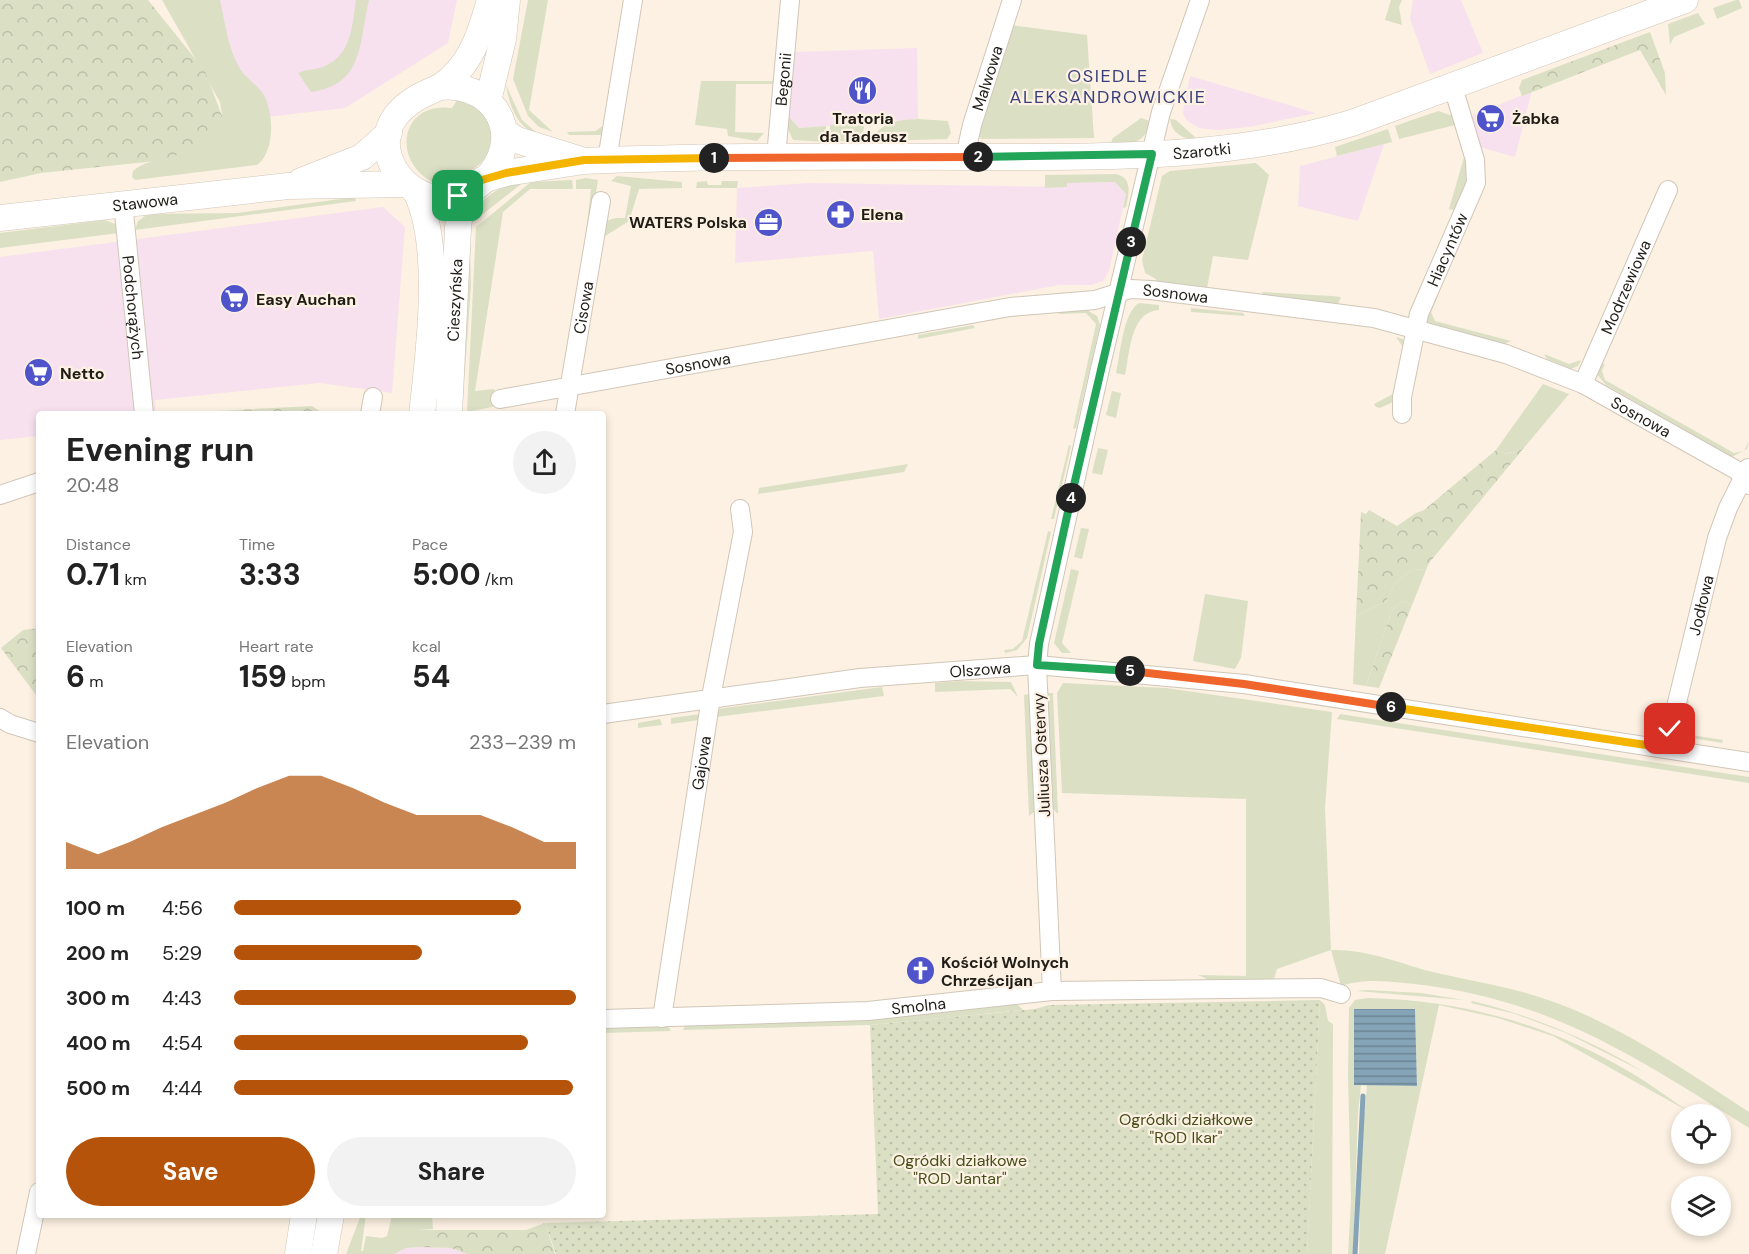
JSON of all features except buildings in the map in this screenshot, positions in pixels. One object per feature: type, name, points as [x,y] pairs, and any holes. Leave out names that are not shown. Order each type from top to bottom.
[{"type":"street","points":[[440,87],[469,89],[488,101],[501,116],[506,133],[499,159],[476,185],[443,198],[410,188],[390,161],[389,133],[394,118],[406,105],[421,94],[440,87],[456,77],[467,62],[481,33],[490,0]]},
{"type":"street","points":[[488,101],[503,39],[507,0]]},
{"type":"street","points":[[596,160],[633,0]]},
{"type":"street","name":"Begonii","points":[[776,157],[790,0]]},
{"type":"street","name":"Malwowa","points":[[965,157],[972,125],[1012,0]]},
{"type":"street","name":"Juliusza Osterwy","points":[[1052,991],[1037,665],[1057,564],[1161,112],[1200,0]]},
{"type":"street","name":"Szarotki","points":[[476,185],[506,173],[596,160],[1152,154],[1257,146],[1306,137],[1452,87],[1685,0]]},
{"type":"street","name":"Hiacyntów","points":[[1402,414],[1402,397],[1414,327],[1476,183],[1473,152],[1452,87]]},
{"type":"street","name":"Stawowa","points":[[288,186],[362,157],[389,133]]},
{"type":"street","name":"Szarotki","points":[[506,133],[517,140],[596,160]]},
{"type":"street","name":"Cieszyńska","points":[[448,411],[460,211],[476,185]]},
{"type":"street","name":"Stawowa","points":[[0,218],[123,202],[288,186],[410,188]]},
{"type":"street","name":"Cieszyńska","points":[[410,188],[425,210],[431,259],[422,411]]},
{"type":"street","name":"Modrzewiowa","points":[[1583,384],[1668,190]]},
{"type":"street","name":"Cisowa","points":[[565,411],[601,201]]},
{"type":"street","name":"Podchorążych","points":[[123,202],[144,411]]},
{"type":"street","name":"Sosnowa","points":[[500,399],[1010,307],[1095,300],[1120,291],[1151,290],[1336,312],[1414,327],[1506,354],[1583,384],[1747,476]]},
{"type":"street","name":"Jodłowa","points":[[1666,748],[1717,538],[1728,508],[1747,476]]},
{"type":"street","points":[[0,495],[36,483]]},
{"type":"street","name":"Gajowa","points":[[662,1018],[711,697],[743,532],[740,509]]},
{"type":"street","name":"Olszowa","points":[[606,714],[711,697],[871,677],[1037,665],[1244,684],[1749,762]]},
{"type":"street","points":[[0,718],[10,724],[36,732]]},
{"type":"street","name":"Smolna","points":[[606,1019],[868,1011],[1052,991],[1321,988],[1341,994]]},
{"type":"street","points":[[26,1254],[36,1206]]},
{"type":"street","points":[[298,1254],[304,1218]]},
{"type":"street","points":[[324,1254],[330,1218]]},
{"type":"shaded area","points":[[220,0],[457,0],[448,43],[345,108],[267,117],[222,52]]},
{"type":"shaded area","points":[[1413,0],[1461,0],[1483,53],[1430,74],[1410,19]]},
{"type":"shaded area","points":[[917,48],[918,119],[799,128],[787,115],[793,52]]},
{"type":"shaded area","points":[[1190,76],[1316,113],[1249,127],[1218,130],[1199,128],[1186,120],[1183,113]]},
{"type":"shaded area","points":[[1532,91],[1515,157],[1476,146],[1469,117]]},
{"type":"shaded area","points":[[1384,144],[1358,221],[1298,206],[1300,166]]},
{"type":"shaded area","points":[[1115,182],[1126,194],[1109,271],[1103,281],[1091,285],[1059,285],[879,319],[873,251],[735,263],[737,188],[809,183],[1067,187],[1067,183]]},
{"type":"shaded area","points":[[383,207],[405,227],[392,393],[320,383],[155,400],[156,411],[36,411],[36,436],[0,440],[0,257]]},
{"type":"shaded area","points":[[406,1248],[451,1248],[467,1254],[394,1254]]},
{"type":"green space","points":[[0,0],[148,0],[205,71],[222,116],[203,143],[166,160],[41,173],[0,182]]},
{"type":"green space","points":[[162,0],[220,0],[235,60],[264,95],[270,112],[270,142],[263,159],[257,165],[135,180],[132,177],[133,171],[144,164],[175,155],[194,146],[222,115],[220,102]]},
{"type":"green space","points":[[356,0],[369,0],[356,60],[341,81],[328,88],[311,92],[298,73],[325,66],[341,54],[352,29]]},
{"type":"green space","points":[[528,0],[548,0],[529,110],[553,132],[539,127],[528,116],[513,79]]},
{"type":"green space","points":[[1391,0],[1402,0],[1399,7],[1402,25],[1385,20]]},
{"type":"green space","points":[[1739,0],[1742,8],[1717,19],[1713,8]]},
{"type":"green space","points":[[1698,13],[1705,24],[1674,37],[1670,45],[1668,24]]},
{"type":"green space","points":[[1011,25],[1087,35],[1094,138],[981,139],[978,135]]},
{"type":"green space","points":[[1650,32],[1665,73],[1666,95],[1640,50],[1522,96],[1519,88],[1522,80]]},
{"type":"green space","points":[[701,81],[774,81],[774,84],[736,84],[735,132],[764,133],[757,141],[728,136],[727,129],[695,125]]},
{"type":"green space","points":[[506,85],[522,120],[537,133],[530,131],[519,121],[509,100]]},
{"type":"green space","points":[[459,97],[477,108],[488,121],[492,132],[492,143],[482,162],[473,169],[450,177],[449,188],[430,180],[416,168],[409,154],[407,140],[410,126],[419,115],[433,109],[452,108]]},
{"type":"green space","points":[[1438,111],[1450,115],[1454,112],[1468,149],[1471,172],[1463,208],[1443,253],[1440,253],[1459,211],[1449,209],[1467,147],[1455,125],[1399,139],[1395,126]]},
{"type":"green space","points":[[787,115],[799,128],[826,126],[826,142],[793,140],[784,120]]},
{"type":"green space","points":[[1141,118],[1150,121],[1141,139],[1111,143],[1113,138]]},
{"type":"green space","points":[[1170,119],[1176,120],[1197,139],[1179,135]]},
{"type":"green space","points":[[901,120],[948,121],[951,133],[947,139],[879,141],[877,132],[886,125]]},
{"type":"green space","points":[[865,123],[861,140],[830,142],[830,125]]},
{"type":"green space","points":[[605,124],[601,135],[569,135],[567,132],[596,131]]},
{"type":"green space","points":[[1388,129],[1392,142],[1337,156],[1335,147]]},
{"type":"green space","points":[[1256,163],[1269,175],[1248,260],[1213,256],[1207,288],[1156,282],[1156,279],[1145,273],[1142,260],[1162,176],[1170,171]]},
{"type":"green space","points":[[1116,174],[1125,179],[1128,187],[1126,207],[1123,208],[1126,194],[1115,182],[1067,183],[1067,187],[1045,188],[1045,175]]},
{"type":"green space","points":[[617,176],[682,182],[682,188],[639,189],[629,221],[602,238],[604,224],[614,218],[625,218],[631,186],[611,181]]},
{"type":"green space","points":[[530,177],[471,223],[468,221],[480,204],[494,192]]},
{"type":"green space","points":[[586,178],[598,180],[589,234],[586,233],[591,189],[576,189],[576,180]]},
{"type":"green space","points":[[572,180],[573,189],[530,189],[503,212],[475,391],[494,389],[497,406],[467,411],[476,227],[531,182]]},
{"type":"green space","points":[[707,181],[708,185],[721,185],[722,181],[738,181],[737,188],[696,188],[697,182]]},
{"type":"green space","points":[[355,197],[356,201],[135,230],[138,221],[148,214],[237,213]]},
{"type":"green space","points":[[105,220],[115,224],[119,233],[0,248],[0,233]]},
{"type":"green space","points":[[470,237],[471,286],[462,411],[457,411]]},
{"type":"green space","points":[[1262,292],[1341,297],[1338,304],[1263,295]]},
{"type":"green space","points":[[1438,296],[1431,312],[1435,321],[1511,341],[1504,344],[1426,322],[1425,314],[1433,297]]},
{"type":"green space","points":[[1139,303],[1159,305],[1159,310],[1149,312],[1137,325],[1130,345],[1125,375],[1116,373],[1129,315]]},
{"type":"green space","points":[[1191,308],[1243,313],[1245,316],[1191,312]]},
{"type":"green space","points":[[1087,310],[1097,316],[1100,325],[1076,428],[1073,429],[1096,324],[1086,313],[1059,314],[1061,311]]},
{"type":"green space","points":[[973,325],[975,328],[918,339],[918,335]]},
{"type":"green space","points":[[1396,337],[1405,340],[1395,401],[1380,408],[1376,407],[1374,404],[1393,394],[1403,347]]},
{"type":"green space","points":[[1544,354],[1569,364],[1581,360],[1578,366],[1571,369],[1547,359]]},
{"type":"green space","points":[[1605,363],[1602,371],[1605,380],[1734,453],[1743,451],[1732,457],[1606,385],[1596,373],[1598,367]]},
{"type":"green space","points":[[1543,384],[1569,394],[1523,449],[1505,454],[1496,450]]},
{"type":"green space","points":[[1112,391],[1121,393],[1116,418],[1106,415]]},
{"type":"green space","points":[[312,406],[320,411],[219,411]]},
{"type":"green space","points":[[1069,445],[1071,446],[1054,519],[1051,519]]},
{"type":"green space","points":[[1098,448],[1108,450],[1102,475],[1092,473]]},
{"type":"green space","points":[[1523,449],[1429,563],[1426,570],[1414,569],[1396,582],[1386,601],[1356,616],[1361,512],[1366,514],[1369,510],[1397,526],[1424,510],[1496,450],[1506,454]]},
{"type":"green space","points":[[908,464],[904,472],[758,494],[759,488]]},
{"type":"green space","points":[[1081,528],[1089,529],[1082,559],[1074,557]]},
{"type":"green space","points":[[1048,531],[1051,532],[1027,638],[1017,650],[1005,653],[1004,650],[1013,649],[1022,641]]},
{"type":"green space","points":[[1071,569],[1079,571],[1062,643],[1071,653],[1062,653],[1054,643]]},
{"type":"green space","points":[[1414,569],[1426,570],[1412,605],[1402,601],[1392,610],[1366,686],[1353,684],[1356,616],[1386,601],[1396,582]]},
{"type":"green space","points":[[1205,594],[1248,601],[1241,658],[1235,669],[1193,661]]},
{"type":"green space","points":[[1402,601],[1412,605],[1379,688],[1366,686],[1392,610]]},
{"type":"green space","points":[[36,628],[36,695],[1,648],[23,630]]},
{"type":"green space","points":[[1011,682],[1018,697],[1010,689],[935,692],[935,683]]},
{"type":"green space","points":[[1063,683],[1166,688],[1332,712],[1325,808],[1331,950],[1277,969],[1273,982],[1211,981],[1198,975],[1246,976],[1246,799],[1062,793],[1057,693]]},
{"type":"green space","points":[[882,687],[884,696],[716,717],[717,709]]},
{"type":"green space","points":[[1047,693],[1053,693],[1058,814],[1052,808]]},
{"type":"green space","points":[[1030,694],[1035,811],[1029,816],[1024,695]]},
{"type":"green space","points":[[1689,701],[1683,726],[1691,735],[1723,740],[1722,743],[1680,736],[1686,702]]},
{"type":"green space","points":[[701,714],[699,720],[671,724],[671,718]]},
{"type":"green space","points":[[1340,714],[1749,777],[1749,783],[1337,719]]},
{"type":"green space","points":[[660,719],[662,725],[638,728],[638,723]]},
{"type":"green space","points":[[1331,950],[1369,954],[1429,971],[1523,992],[1565,1006],[1646,1046],[1749,1112],[1749,1128],[1731,1117],[1731,1104],[1710,1104],[1594,1037],[1514,1005],[1470,993],[1423,985],[1371,981],[1341,986]]},
{"type":"green space","points":[[1357,991],[1421,993],[1464,1000]]},
{"type":"green space","points":[[1368,998],[1437,1004],[1503,1018],[1535,1028],[1598,1054],[1645,1081],[1678,1104],[1553,1036],[1498,1018],[1439,1005],[1385,1254],[1359,1254],[1361,1152],[1367,1085],[1417,1086],[1415,1010],[1354,1085],[1361,1085],[1353,1254],[1348,1254],[1351,1200],[1349,1008],[1355,1000]]},
{"type":"green space","points":[[1320,1000],[1325,1005],[1328,1021],[1333,1024],[1332,1254],[1307,1254]]},
{"type":"green space","points":[[1320,1000],[1307,1254],[556,1254],[545,1223],[878,1214],[870,1025],[1035,1009],[1049,1005]]},
{"type":"green space","points":[[1472,1001],[1517,1014],[1560,1030],[1602,1049],[1644,1072],[1566,1033],[1515,1014],[1471,1003]]},
{"type":"green space","points":[[1016,1003],[1023,1010],[870,1025],[683,1030],[686,1024]]},
{"type":"green space","points":[[667,1025],[671,1031],[606,1033],[606,1028]]},
{"type":"green space","points":[[360,1218],[366,1218],[361,1251],[363,1251],[366,1236],[382,1238],[387,1236],[391,1218],[432,1218],[433,1229],[418,1230],[418,1247],[406,1248],[394,1254],[346,1254]]},
{"type":"green space","points":[[545,1223],[555,1254],[467,1254],[451,1248],[418,1247],[418,1230],[526,1230]]},
{"type":"water","points":[[1354,1009],[1415,1009],[1417,1086],[1354,1085]]},
{"type":"waterway","points":[[1355,1254],[1363,1096]]},
{"type":"place","name":"Tratoria da Tadeusz","points":[[863,90]]},
{"type":"place","name":"Żabka","points":[[1491,118]]},
{"type":"place","name":"Elena","points":[[840,214]]},
{"type":"place","name":"WATERS Polska","points":[[768,222]]},
{"type":"place","name":"Easy Auchan","points":[[235,299]]},
{"type":"place","name":"Netto","points":[[39,373]]},
{"type":"place","name":"Kościół Wolnych Chrześcijan","points":[[920,971]]},
{"type":"district","name":"OSIEDLE ALEKSANDROWICKIE","points":[[1108,86]]},
{"type":"route","points":[[458,196],[471,190],[482,180],[506,173],[537,170],[584,160],[776,157],[1100,157],[1152,154],[1100,369],[1039,644],[1037,665],[1132,671],[1244,684],[1666,748],[1670,729]]},
{"type":"park label","name":"Ogródki działkowe \"ROD Ikar\"","points":[[1186,1128]]},
{"type":"park label","name":"Ogródki działkowe \"ROD Jantar\"","points":[[960,1169]]}]
